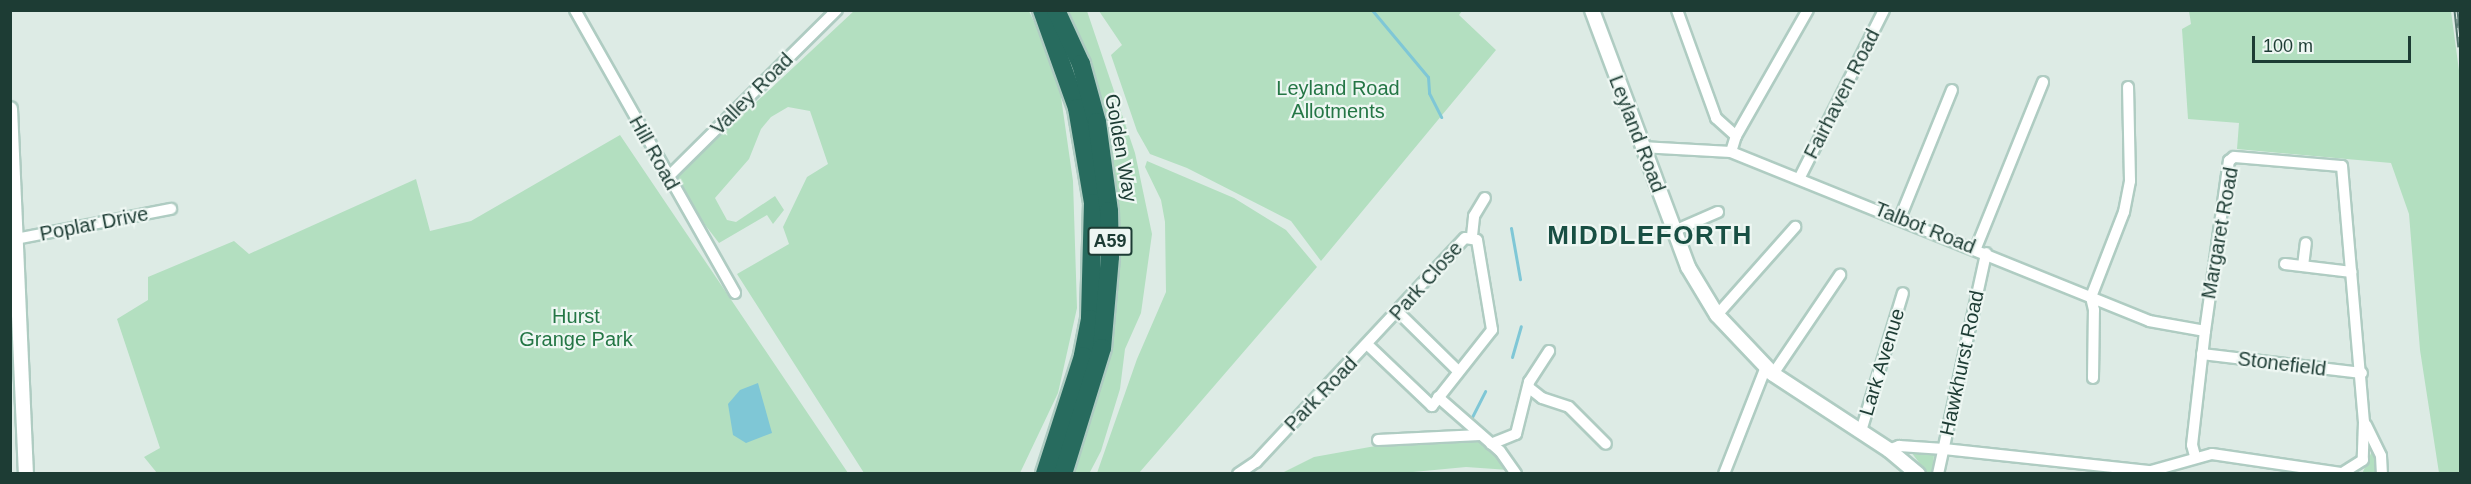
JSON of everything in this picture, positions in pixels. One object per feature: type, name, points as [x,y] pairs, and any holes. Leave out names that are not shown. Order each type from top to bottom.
[{"type":"highway","name":"Golden Way","points":[[1042,10],[1077,108],[1093,203],[1090,319],[1083,356],[1045,474]]},
{"type":"highway","name":"Golden Way","points":[[1056,10],[1081,64],[1097,122],[1109,211],[1110,257],[1102,348],[1063,474]]},
{"type":"main road","name":"Leyland Road","points":[[1592,10],[1641,147],[1688,267],[1717,315],[1769,371],[1889,450],[1918,474]]},
{"type":"main road","points":[[10,109],[13,214],[16,239],[15,359],[26,474]]},
{"type":"street","name":"Hill Road","points":[[575,10],[667,178],[735,293]]},
{"type":"street","name":"Valley Road","points":[[667,178],[837,10]]},
{"type":"street","points":[[1677,10],[1716,118],[1736,136]]},
{"type":"street","points":[[1731,152],[1736,136],[1808,10]]},
{"type":"street","name":"Fairhaven Road","points":[[1800,177],[1884,10]]},
{"type":"street","name":"Hawkhurst Road","points":[[1938,474],[1981,251],[2043,82]]},
{"type":"street","points":[[2093,378],[2091,297],[2124,212],[2128,191],[2128,87]]},
{"type":"street","points":[[1900,218],[1952,90]]},
{"type":"street","name":"Talbot Road","points":[[1641,147],[1731,152],[1800,177],[2149,321],[2205,331]]},
{"type":"street","name":"Margaret Road","points":[[1889,450],[1899,446],[1944,449],[2151,471],[2195,456],[2212,454],[2346,473],[2363,460],[2364,422],[2362,373],[2342,166],[2232,158],[2202,354],[2192,445],[2195,456]]},
{"type":"street","points":[[1472,236],[1474,216],[1485,198]]},
{"type":"street","name":"Poplar Drive","points":[[16,239],[171,209]]},
{"type":"street","points":[[1674,231],[1718,212]]},
{"type":"street","points":[[1717,315],[1795,227]]},
{"type":"street","name":"Park Close","points":[[1368,345],[1465,238],[1472,236],[1481,248],[1492,330],[1438,397]]},
{"type":"street","points":[[2303,266],[2306,243]]},
{"type":"street","points":[[2285,264],[2352,272]]},
{"type":"street","points":[[1738,474],[1725,471],[1769,371],[1840,274]]},
{"type":"street","name":"Lark Avenue","points":[[1861,431],[1903,293]]},
{"type":"street","points":[[1398,312],[1458,371]]},
{"type":"street","name":"Park Road","points":[[1238,474],[1256,462],[1368,345],[1432,405],[1438,397],[1491,444],[1516,474]]},
{"type":"street","points":[[1491,444],[1516,434],[1528,387],[1549,351]]},
{"type":"street","name":"Stonefield","points":[[2202,354],[2362,373]]},
{"type":"street","points":[[1528,387],[1542,398],[1569,407],[1606,444]]},
{"type":"street","name":"Margaret Road","points":[[2364,422],[2381,456],[2382,474]]},
{"type":"street","points":[[1378,440],[1480,435]]},
{"type":"green space","points":[[855,10],[1029,11],[1057,69],[1073,181],[1077,308],[1058,393],[1020,473],[864,473],[737,274],[789,244],[783,227],[807,177],[828,164],[810,111],[788,107],[771,117],[761,129],[749,159],[715,198],[727,220],[736,222],[775,196],[784,210],[773,224],[767,215],[719,243],[680,192],[677,176]]},
{"type":"green space","points":[[1069,11],[1087,11],[1135,153],[1152,234],[1141,313],[1125,349],[1120,389],[1101,451],[1089,474],[1073,473],[1101,382],[1114,322],[1119,257],[1118,197],[1107,120],[1087,53]]},
{"type":"green space","name":"Leyland Road Allotments","points":[[1099,11],[1462,11],[1459,15],[1496,50],[1321,261],[1291,221],[1187,168],[1150,154],[1137,131],[1111,55],[1122,45]]},
{"type":"green space","points":[[2189,11],[2451,11],[2460,78],[2460,473],[2439,473],[2420,350],[2409,214],[2391,163],[2237,149],[2239,123],[2188,119],[2182,29],[2191,24]]},
{"type":"green space","name":"Hurst Grange Park","points":[[620,135],[848,473],[157,473],[144,457],[160,448],[117,319],[148,300],[148,277],[234,241],[249,254],[416,179],[430,231],[471,221]]},
{"type":"green space","points":[[1147,161],[1234,198],[1286,230],[1317,267],[1139,473],[1097,473],[1137,359],[1166,292],[1165,222],[1161,200],[1145,167]]},
{"type":"green space","points":[[1480,439],[1509,470],[1466,467],[1392,474],[1280,474],[1314,457],[1381,445]]},
{"type":"green space","points":[[2372,451],[2377,457],[2377,473],[2362,474]]},
{"type":"green space","points":[[1911,452],[1934,453],[1933,473],[1927,473]]},
{"type":"water","points":[[758,383],[772,433],[746,443],[733,435],[728,404],[740,390]]},
{"type":"waterway","points":[[1372,10],[1428,77],[1429,93],[1441,117]]},
{"type":"waterway","points":[[1511,228],[1520,279]]},
{"type":"waterway","points":[[1512,357],[1521,326]]},
{"type":"waterway","points":[[1472,417],[1485,391]]},
{"type":"railway","points":[[2456,10],[2460,47]]},
{"type":"district","name":"MIDDLEFORTH","points":[[1650,236]]}]
